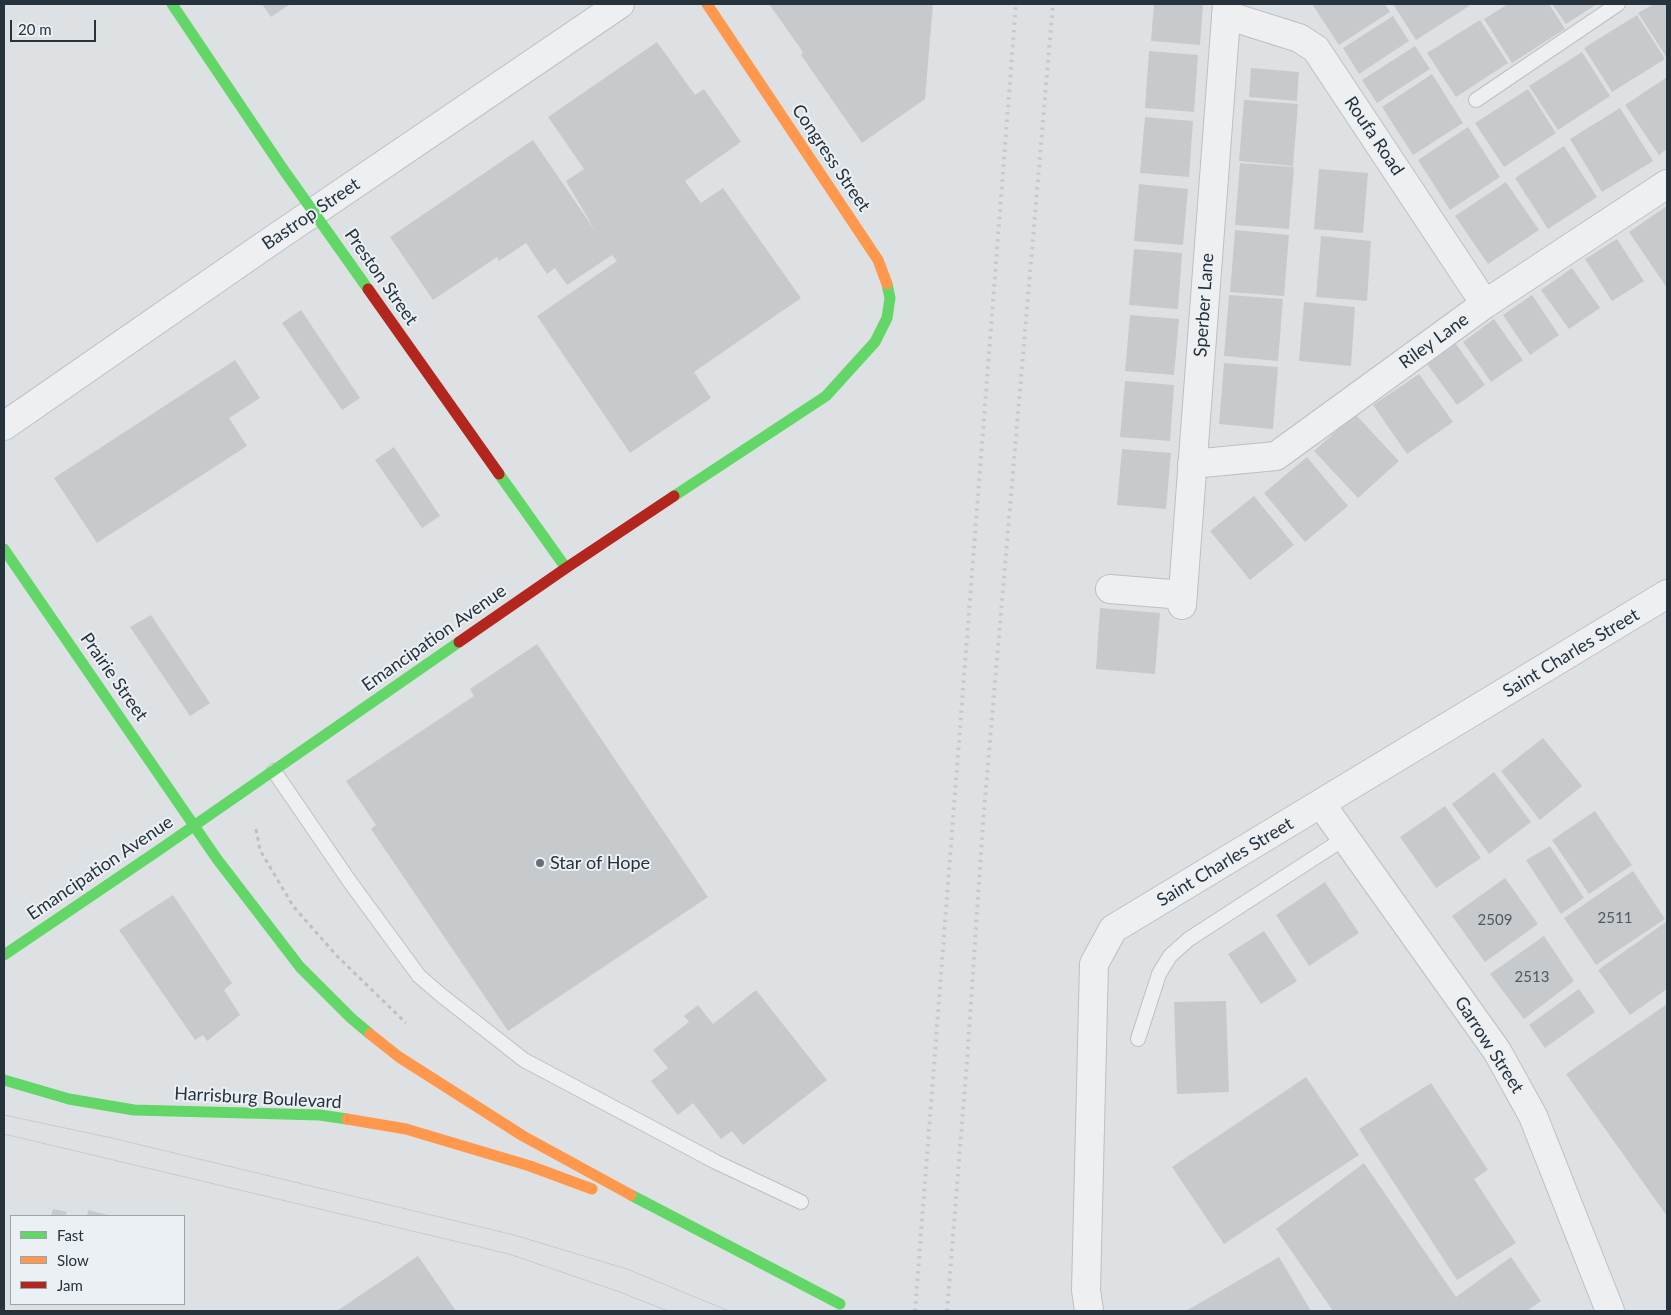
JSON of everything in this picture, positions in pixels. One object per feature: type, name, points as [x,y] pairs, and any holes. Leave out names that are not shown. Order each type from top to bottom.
[{"type":"main road","name":"Preston Street","points":[[172,4],[313,212],[566,568]]},
{"type":"main road","name":"Congress Street","points":[[707,4],[880,266],[886,278],[890,298],[887,318],[875,342]]},
{"type":"main road","name":"Emancipation Avenue","points":[[4,955],[274,771],[566,568],[826,396],[843,380],[875,342]]},
{"type":"main road","name":"Prairie Street","points":[[4,549],[195,825]]},
{"type":"main road","name":"Harrisburg Boulevard","points":[[195,825],[238,887],[300,967],[351,1018],[399,1057],[523,1136],[678,1221],[840,1304]]},
{"type":"main road","name":"Harrisburg Boulevard","points":[[4,1080],[69,1099],[134,1110],[320,1115],[406,1129],[530,1166],[678,1221]]},
{"type":"street","name":"Bastrop Street","points":[[4,426],[313,212],[620,4]]},
{"type":"street","name":"Roufa Road","points":[[1226,9],[1299,38],[1316,49],[1485,304]]},
{"type":"street","name":"Sperber Lane","points":[[1110,589],[1182,600],[1226,9]]},
{"type":"street","name":"Riley Lane","points":[[1192,464],[1276,456],[1485,304],[1667,184]]},
{"type":"street","name":"Saint Charles Street","points":[[1089,1311],[1086,1280],[1094,964],[1113,929],[1667,594]]},
{"type":"street","name":"Garrow Street","points":[[1321,804],[1498,1051],[1533,1116],[1610,1311]]},
{"type":"lane","points":[[1476,100],[1618,4]]},
{"type":"lane","points":[[274,771],[350,882],[419,976],[441,995],[524,1060],[716,1162],[801,1202]]},
{"type":"lane","points":[[1138,1039],[1159,974],[1170,956],[1189,939],[1345,838]]},
{"type":"building","points":[[262,4],[290,4],[271,17]]},
{"type":"building","points":[[769,4],[933,4],[925,99],[862,143],[801,55],[803,52]]},
{"type":"building","points":[[1154,4],[1203,4],[1200,45],[1151,41]]},
{"type":"building","points":[[1312,4],[1385,4],[1390,12],[1339,45]]},
{"type":"building","points":[[1393,4],[1467,4],[1469,6],[1416,40]]},
{"type":"building","points":[[1508,4],[1549,4],[1565,29],[1512,63],[1484,19]]},
{"type":"building","points":[[1552,4],[1597,4],[1566,24]]},
{"type":"building","points":[[1654,4],[1667,4],[1667,58],[1638,13]]},
{"type":"building","points":[[1637,15],[1665,59],[1612,92],[1584,48]]},
{"type":"building","points":[[1393,16],[1409,41],[1359,74],[1343,48]]},
{"type":"building","points":[[1480,20],[1508,63],[1456,97],[1427,53]]},
{"type":"building","points":[[657,42],[695,95],[704,89],[741,142],[685,181],[701,203],[723,188],[801,298],[694,372],[711,398],[630,453],[537,316],[617,261],[612,255],[567,285],[555,268],[547,274],[526,243],[499,261],[497,257],[433,300],[390,237],[533,140],[596,232],[566,181],[584,169],[548,117]]},
{"type":"building","points":[[1415,46],[1430,69],[1377,103],[1362,80]]},
{"type":"building","points":[[1149,51],[1198,55],[1194,112],[1145,108]]},
{"type":"building","points":[[1582,52],[1610,96],[1558,130],[1529,86]]},
{"type":"building","points":[[1251,68],[1299,72],[1297,101],[1249,97]]},
{"type":"building","points":[[1432,74],[1463,123],[1413,155],[1382,107]]},
{"type":"building","points":[[1667,77],[1667,149],[1659,155],[1625,105]]},
{"type":"building","points":[[1528,89],[1556,133],[1504,167],[1475,123]]},
{"type":"building","points":[[1244,100],[1298,104],[1293,166],[1239,161]]},
{"type":"building","points":[[1620,108],[1653,161],[1602,192],[1570,139]]},
{"type":"building","points":[[1145,117],[1193,121],[1189,177],[1140,173]]},
{"type":"building","points":[[1468,127],[1500,177],[1450,210],[1418,160]]},
{"type":"building","points":[[1564,146],[1597,197],[1548,229],[1515,178]]},
{"type":"building","points":[[1240,163],[1294,167],[1289,229],[1235,225]]},
{"type":"building","points":[[1319,169],[1368,173],[1363,233],[1314,229]]},
{"type":"building","points":[[1506,182],[1539,230],[1488,264],[1455,216]]},
{"type":"building","points":[[1139,184],[1188,189],[1183,245],[1134,241]]},
{"type":"building","points":[[1667,206],[1667,288],[1629,232]]},
{"type":"building","points":[[1235,230],[1289,235],[1284,296],[1230,292]]},
{"type":"building","points":[[1321,236],[1371,241],[1367,301],[1316,297]]},
{"type":"building","points":[[1617,239],[1644,281],[1612,301],[1585,259]]},
{"type":"building","points":[[1134,249],[1182,253],[1178,309],[1129,305]]},
{"type":"building","points":[[1572,268],[1600,308],[1569,329],[1541,290]]},
{"type":"building","points":[[1229,295],[1283,299],[1278,361],[1224,356]]},
{"type":"building","points":[[1532,295],[1559,335],[1530,355],[1503,315]]},
{"type":"building","points":[[1304,302],[1355,307],[1351,366],[1299,361]]},
{"type":"building","points":[[301,310],[360,398],[342,410],[282,323]]},
{"type":"building","points":[[1130,315],[1179,319],[1174,375],[1125,371]]},
{"type":"building","points":[[1494,319],[1523,360],[1491,382],[1463,342]]},
{"type":"building","points":[[1456,344],[1485,385],[1457,405],[1427,364]]},
{"type":"building","points":[[235,360],[260,398],[229,418],[247,446],[97,543],[54,478]]},
{"type":"building","points":[[1224,363],[1278,367],[1273,429],[1219,424]]},
{"type":"building","points":[[1419,374],[1453,422],[1407,454],[1373,405]]},
{"type":"building","points":[[1125,381],[1174,385],[1170,441],[1120,437]]},
{"type":"building","points":[[1355,414],[1399,461],[1358,498],[1314,451]]},
{"type":"building","points":[[394,447],[440,516],[422,528],[375,460]]},
{"type":"building","points":[[1122,449],[1171,453],[1166,509],[1117,505]]},
{"type":"building","points":[[1307,457],[1348,506],[1305,542],[1264,493]]},
{"type":"building","points":[[1254,496],[1294,545],[1250,580],[1210,531]]},
{"type":"building","points":[[1100,608],[1160,613],[1155,674],[1096,669]]},
{"type":"building","points":[[151,615],[210,703],[190,716],[130,627]]},
{"type":"building","name":"Star of Hope","points":[[537,644],[708,897],[508,1031],[371,829],[376,825],[346,781],[474,696],[470,689]]},
{"type":"building","points":[[1543,738],[1582,786],[1540,820],[1501,771]]},
{"type":"building","points":[[1494,772],[1531,822],[1489,854],[1452,804]]},
{"type":"building","points":[[1445,806],[1481,858],[1436,888],[1400,837]]},
{"type":"building","points":[[1595,811],[1632,865],[1589,894],[1552,840]]},
{"type":"building","points":[[1550,846],[1584,898],[1561,914],[1526,860]]},
{"type":"building","points":[[1633,871],[1665,919],[1596,965],[1564,918]]},
{"type":"building","points":[[1505,878],[1538,924],[1485,962],[1452,916]]},
{"type":"building","points":[[1325,882],[1359,933],[1309,966],[1276,915]]},
{"type":"building","points":[[173,895],[232,983],[224,990],[240,1015],[207,1041],[203,1035],[195,1040],[119,930]]},
{"type":"building","points":[[1666,922],[1667,989],[1630,1015],[1598,970]]},
{"type":"building","points":[[1264,931],[1297,981],[1261,1004],[1228,954]]},
{"type":"building","points":[[1544,936],[1574,981],[1524,1019],[1490,974]]},
{"type":"building","points":[[1579,989],[1595,1012],[1545,1048],[1529,1025]]},
{"type":"building","points":[[756,990],[827,1080],[743,1145],[732,1131],[721,1139],[693,1103],[678,1115],[651,1081],[668,1068],[653,1050],[689,1022],[684,1016],[698,1005],[713,1024]]},
{"type":"building","points":[[1226,1001],[1229,1092],[1177,1094],[1174,1002]]},
{"type":"building","points":[[1667,1004],[1667,1216],[1566,1074]]},
{"type":"building","points":[[1306,1077],[1359,1155],[1224,1244],[1172,1167]]},
{"type":"building","points":[[1431,1083],[1488,1170],[1474,1179],[1516,1243],[1457,1280],[1359,1129]]},
{"type":"building","points":[[1364,1163],[1456,1297],[1511,1257],[1541,1301],[1527,1311],[1333,1311],[1276,1229]]},
{"type":"building","points":[[53,1209],[67,1212],[66,1215],[51,1215]]},
{"type":"building","points":[[88,1210],[108,1215],[87,1215]]},
{"type":"building","points":[[418,1256],[456,1311],[337,1311]]},
{"type":"building","points":[[1279,1257],[1311,1311],[1186,1311]]},
{"type":"tram line","points":[[4,1115],[112,1138],[514,1235],[627,1269],[729,1311]]},
{"type":"tram line","points":[[4,1134],[509,1254],[617,1291],[668,1311]]},
{"type":"railway","points":[[915,1311],[1016,4]]},
{"type":"railway","points":[[947,1311],[967,1061],[983,823],[1053,4]]},
{"type":"traffic: fast","points":[[172,4],[283,169],[368,289]]},
{"type":"traffic: fast","points":[[674,496],[826,396],[875,342],[887,318],[890,298],[887,284]]},
{"type":"traffic: fast","points":[[499,474],[566,568]]},
{"type":"traffic: fast","points":[[4,549],[217,859],[300,967],[351,1018],[370,1034]]},
{"type":"traffic: fast","points":[[4,955],[459,642]]},
{"type":"traffic: fast","points":[[4,1080],[69,1099],[134,1110],[320,1115],[347,1119]]},
{"type":"traffic: fast","points":[[631,1195],[840,1304]]},
{"type":"traffic: slow","points":[[707,4],[878,260],[887,284]]},
{"type":"traffic: slow","points":[[370,1034],[399,1057],[523,1136],[631,1195]]},
{"type":"traffic: slow","points":[[347,1119],[406,1129],[530,1166],[592,1189]]},
{"type":"traffic: jam","points":[[368,289],[499,474]]},
{"type":"traffic: jam","points":[[459,642],[674,496]]},
{"type":"place","name":"Star of Hope","points":[[540,863]]}]
